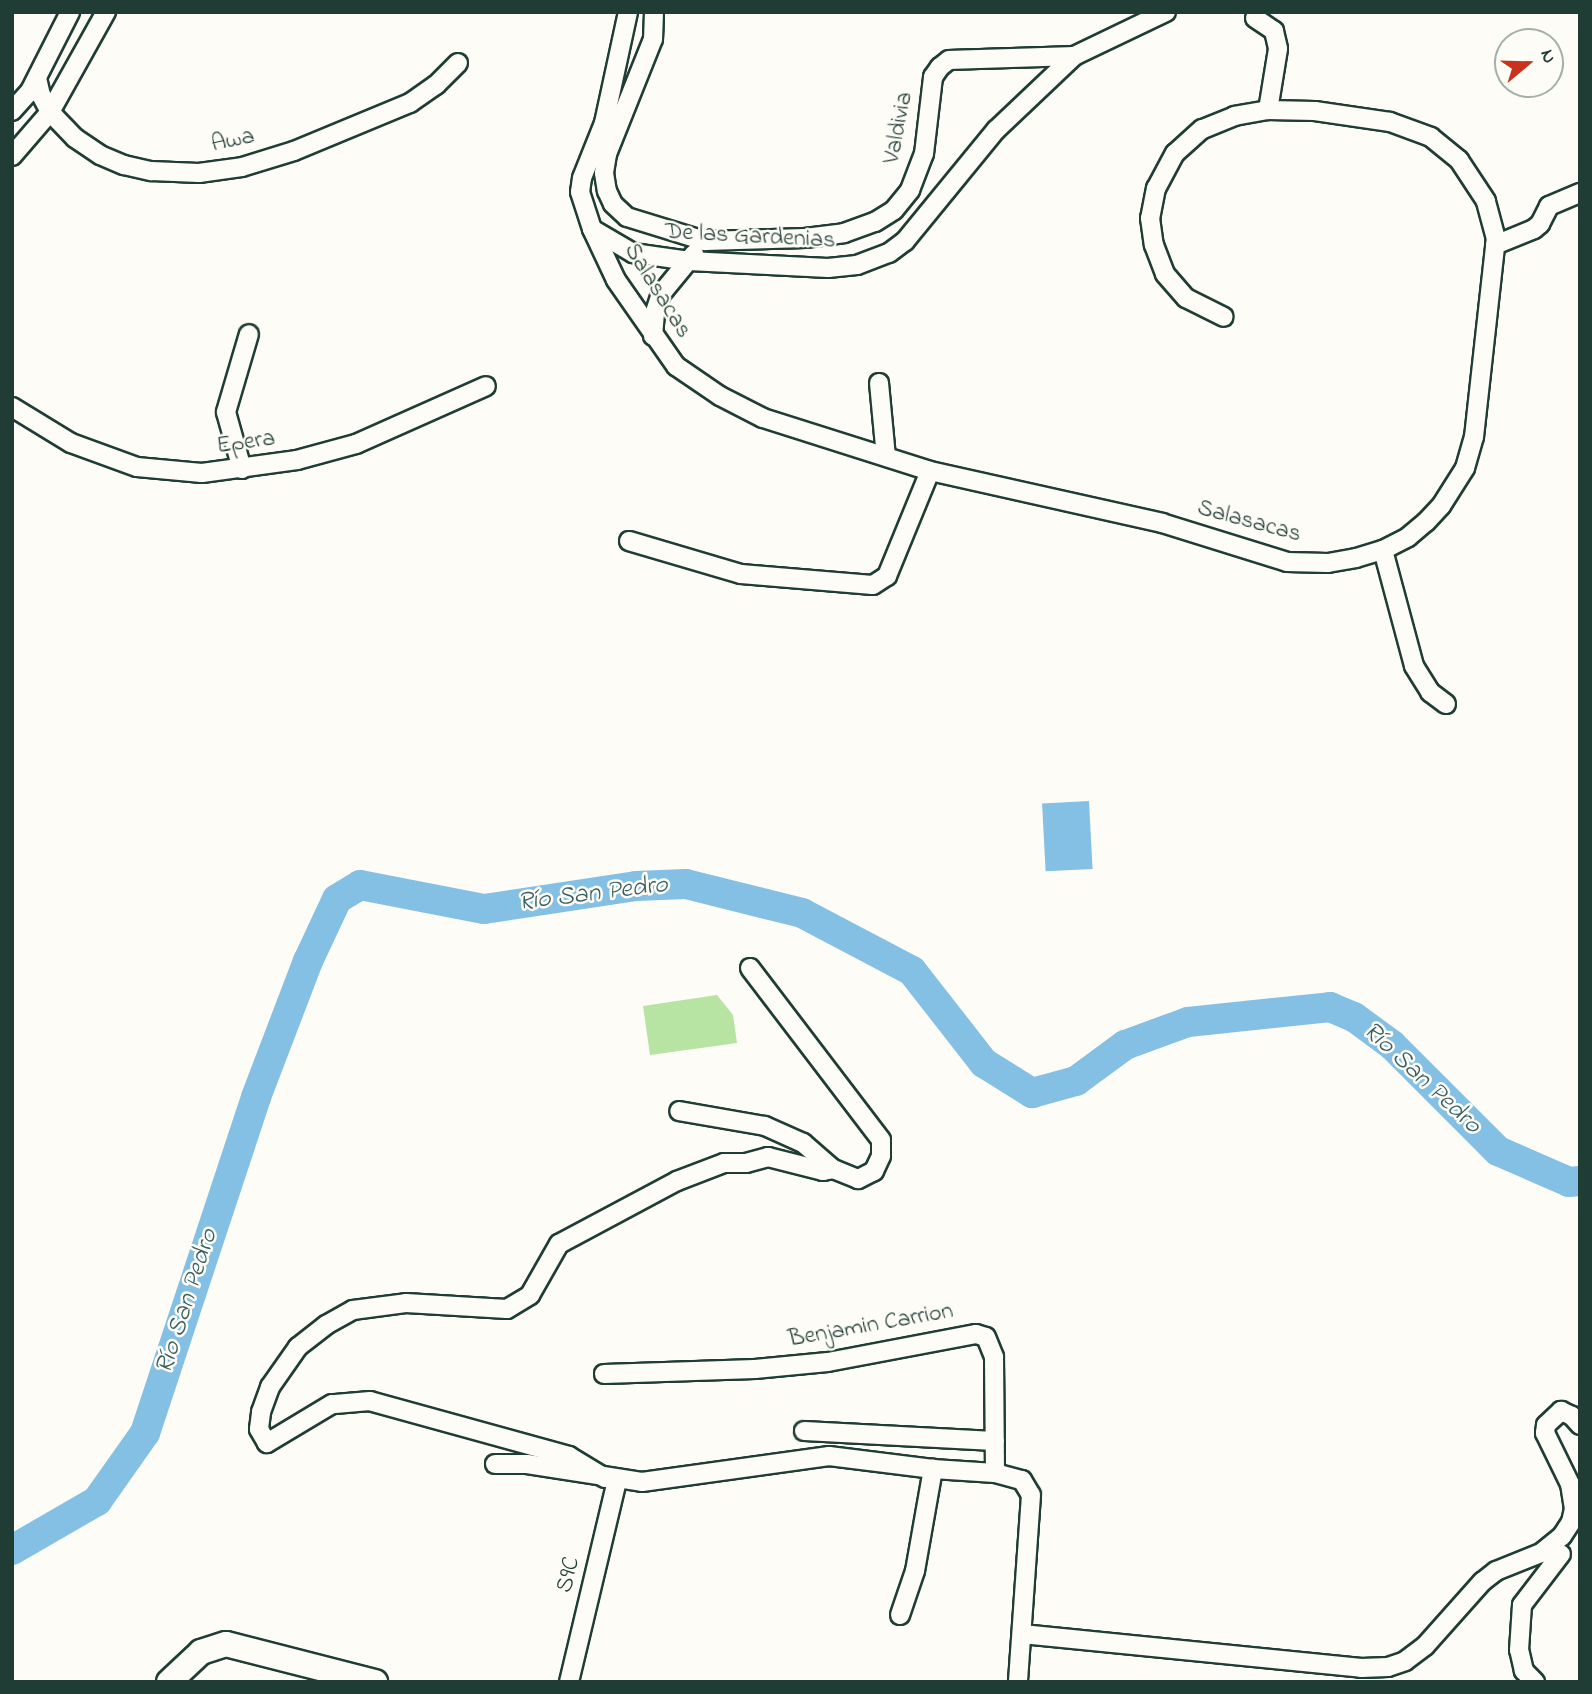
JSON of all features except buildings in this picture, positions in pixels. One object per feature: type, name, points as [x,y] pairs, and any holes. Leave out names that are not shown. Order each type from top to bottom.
[{"type":"main road","points":[[169,1682],[201,1652],[226,1644],[375,1682]]},
{"type":"street","points":[[12,111],[37,78],[71,12]]},
{"type":"street","points":[[12,156],[50,112],[106,12]]},
{"type":"street","points":[[592,229],[580,192],[582,178],[611,126],[628,12]]},
{"type":"street","name":"Valdivia","points":[[654,12],[653,39],[611,126],[604,173],[613,204],[627,218],[705,241],[747,242],[805,238],[844,233],[875,222],[894,210],[910,190],[923,154],[933,77],[940,67],[949,60],[1074,56]]},
{"type":"street","name":"De las Gardenias","points":[[592,229],[634,253],[689,261],[828,268],[857,265],[890,253],[905,241],[996,130],[1074,56],[1166,12]]},
{"type":"street","points":[[1255,18],[1274,31],[1278,49],[1268,110]]},
{"type":"street","name":"Awa","points":[[37,78],[41,96],[50,112],[75,138],[112,160],[151,171],[199,173],[242,167],[294,151],[397,108],[436,85],[458,63]]},
{"type":"street","name":"Salasacas","points":[[592,229],[616,280],[676,366],[720,396],[763,418],[930,471],[1162,523],[1287,562],[1328,563],[1383,550],[1409,537],[1426,522],[1441,506],[1465,468],[1474,437],[1495,245],[1486,201],[1459,160],[1431,137],[1390,122],[1315,111],[1268,110],[1235,116],[1202,129],[1175,153],[1156,188],[1150,219],[1154,245],[1165,274],[1186,299],[1224,317]]},
{"type":"street","points":[[1495,245],[1534,229],[1540,224],[1549,205],[1580,193]]},
{"type":"street","points":[[653,335],[655,312],[661,295],[705,241]]},
{"type":"street","points":[[243,469],[226,412],[249,334]]},
{"type":"street","points":[[879,383],[886,457]]},
{"type":"street","name":"Epera","points":[[12,407],[71,443],[137,467],[202,473],[297,460],[356,444],[486,386]]},
{"type":"street","points":[[629,541],[741,574],[873,586],[887,576],[930,471]]},
{"type":"street","points":[[1383,550],[1414,666],[1430,692],[1446,704]]},
{"type":"street","points":[[679,1111],[765,1126],[803,1143],[833,1169],[858,1179],[874,1171],[881,1156],[881,1140],[750,968]]},
{"type":"street","points":[[611,1479],[569,1456],[370,1401],[332,1404],[267,1443],[259,1429],[261,1412],[270,1387],[298,1347],[353,1310],[406,1303],[507,1308],[530,1295],[559,1244],[677,1181],[724,1163],[746,1163],[768,1157],[823,1171],[833,1169]]},
{"type":"street","name":"Benjamin Carrion","points":[[604,1374],[755,1369],[828,1362],[976,1334],[986,1337],[994,1357],[995,1473]]},
{"type":"street","points":[[1022,1634],[1361,1668],[1388,1667],[1405,1661],[1425,1646],[1482,1582],[1496,1572],[1541,1553],[1562,1536],[1571,1522],[1574,1509],[1570,1484],[1545,1433],[1546,1425],[1561,1410],[1572,1416],[1580,1425]]},
{"type":"street","points":[[804,1431],[995,1441]]},
{"type":"street","points":[[495,1464],[576,1470],[611,1479],[642,1482],[829,1456],[933,1469],[995,1473],[1022,1480],[1031,1495],[1018,1682]]},
{"type":"street","points":[[900,1615],[915,1571],[933,1469]]},
{"type":"street","name":"S9C","points":[[569,1682],[611,1479]]},
{"type":"street","points":[[1535,1682],[1524,1671],[1519,1650],[1522,1605],[1561,1554]]},
{"type":"green space","points":[[717,995],[733,1015],[737,1043],[650,1055],[643,1006]]},
{"type":"water","points":[[1089,801],[1093,869],[1046,871],[1042,803]]},
{"type":"waterway","name":"Río San Pedro","points":[[12,1550],[97,1501],[145,1433],[256,1097],[308,961],[337,899],[360,885],[484,909],[636,886],[686,884],[802,913],[912,971],[984,1063],[1032,1093],[1076,1081],[1125,1045],[1188,1022],[1330,1007],[1354,1017],[1392,1045],[1498,1151],[1569,1182],[1580,1181]]}]
